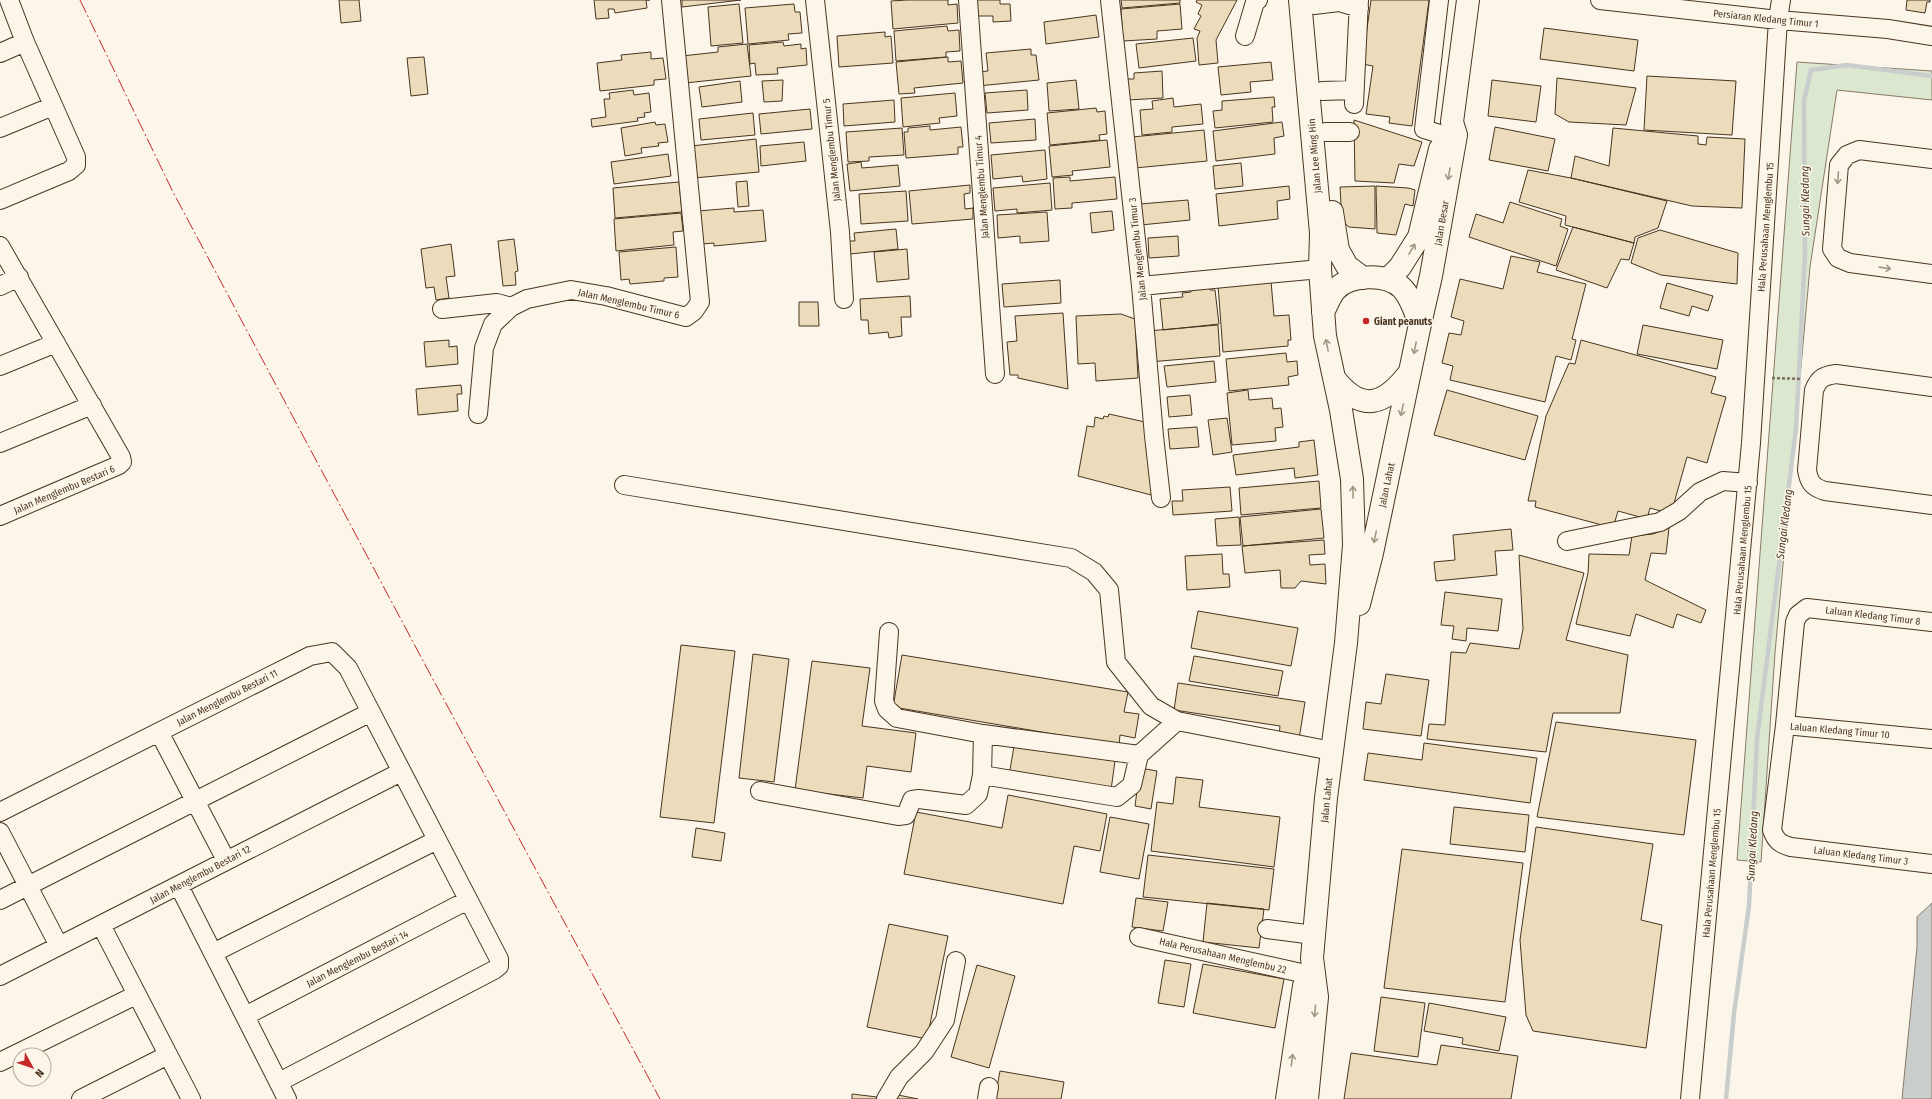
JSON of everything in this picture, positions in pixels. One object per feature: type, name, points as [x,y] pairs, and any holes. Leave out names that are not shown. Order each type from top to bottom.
[{"type":"main road","name":"Jalan Besar","points":[[1388,279],[1407,258],[1419,237],[1447,129],[1468,0]]},
{"type":"main road","name":"Jalan Lee Ming Hin","points":[[1310,2],[1322,91],[1333,227],[1338,250],[1347,266],[1363,278]]},
{"type":"main road","name":"Jalan Lee Ming Hin","points":[[1310,2],[1321,233],[1320,270],[1323,312]]},
{"type":"main road","name":"Jalan Besar","points":[[1420,324],[1431,276],[1456,135],[1447,129]]},
{"type":"main road","points":[[1363,278],[1388,279],[1402,288],[1412,303],[1420,324],[1410,372],[1398,388],[1383,398],[1368,401],[1358,399],[1344,392],[1334,378],[1325,336],[1323,312],[1335,290],[1348,281],[1363,278]]},
{"type":"main road","name":"Jalan Lahat","points":[[1346,643],[1356,615],[1372,553],[1410,372]]},
{"type":"main road","name":"Jalan Lahat","points":[[1287,1099],[1314,935],[1326,798],[1346,643],[1354,545],[1352,479],[1341,410],[1334,378]]},
{"type":"main road","name":"Jalan Lahat","points":[[1307,1099],[1317,997],[1309,966]]},
{"type":"street","points":[[0,200],[69,171],[76,166],[76,157],[25,42],[9,0]]},
{"type":"street","name":"Jalan Menglembu Timur 6","points":[[478,414],[484,348],[493,324],[511,307],[528,299],[571,290],[606,296],[686,317],[694,312],[700,302],[671,0]]},
{"type":"street","name":"Jalan Menglembu Timur 5","points":[[815,0],[840,232],[844,299]]},
{"type":"street","name":"Jalan Menglembu Timur 4","points":[[968,0],[995,374]]},
{"type":"street","name":"Jalan Menglembu Timur 3","points":[[1110,0],[1141,286],[1161,498]]},
{"type":"street","points":[[1245,36],[1255,2],[1258,0]]},
{"type":"street","points":[[1439,0],[1424,128],[1447,129]]},
{"type":"street","name":"Persiaran Kledang Timur 1","points":[[1600,0],[1703,6],[1778,20],[1888,30],[1932,36]]},
{"type":"street","name":"Hala Perusahaan Menglembu 15","points":[[1690,1099],[1748,483],[1778,20],[1781,0]]},
{"type":"street","points":[[1310,2],[1359,4],[1354,97],[1322,91]]},
{"type":"street","points":[[0,52],[25,42]]},
{"type":"street","points":[[0,128],[53,106]]},
{"type":"street","points":[[1325,132],[1350,132]]},
{"type":"street","points":[[1932,159],[1859,150],[1848,155],[1839,165],[1832,249],[1838,258],[1850,263],[1932,274]]},
{"type":"street","points":[[0,246],[92,405],[0,444]]},
{"type":"street","points":[[1141,286],[1320,270]]},
{"type":"street","points":[[0,286],[19,277]]},
{"type":"street","points":[[442,309],[497,303],[511,307]]},
{"type":"street","points":[[0,366],[56,343]]},
{"type":"street","points":[[1932,387],[1836,374],[1825,376],[1818,380],[1814,390],[1807,470],[1809,481],[1815,488],[1824,492],[1932,505]]},
{"type":"street","name":"Jalan Menglembu Bestari 6","points":[[0,516],[119,465],[122,462],[121,457],[92,405]]},
{"type":"street","points":[[1567,541],[1660,522],[1679,511],[1700,492],[1724,481],[1748,483]]},
{"type":"street","points":[[624,485],[1071,558],[1094,572],[1109,590],[1116,662],[1151,706],[1176,721],[1332,751]]},
{"type":"street","name":"Laluan Kledang Timur 8","points":[[1785,725],[1795,622],[1798,615],[1807,608],[1814,607],[1932,622]]},
{"type":"street","points":[[889,632],[884,701],[887,709],[897,718],[983,734],[1139,755]]},
{"type":"street","name":"Jalan Menglembu Bestari 11","points":[[0,812],[310,656],[332,652],[348,668],[500,959],[499,966],[494,970],[279,1082]]},
{"type":"street","points":[[0,900],[371,712]]},
{"type":"street","points":[[982,775],[1117,797],[1132,785],[1139,755],[1176,721]]},
{"type":"street","name":"Laluan Kledang Timur 10","points":[[1790,847],[1782,845],[1778,842],[1772,830],[1785,725],[1932,739]]},
{"type":"street","points":[[159,732],[226,860]]},
{"type":"street","points":[[760,791],[898,816],[906,815],[912,800],[919,799],[966,805],[978,794],[982,775],[983,734]]},
{"type":"street","name":"Jalan Menglembu Bestari 12","points":[[0,976],[401,772]]},
{"type":"street","points":[[0,832],[59,946]]},
{"type":"street","points":[[213,953],[437,840]]},
{"type":"street","name":"Laluan Kledang Timur 3","points":[[1790,847],[1932,864]]},
{"type":"street","points":[[179,886],[287,1099]]},
{"type":"street","name":"Jalan Menglembu Bestari 14","points":[[245,1016],[468,900]]},
{"type":"street","points":[[101,925],[191,1099]]},
{"type":"street","points":[[1268,929],[1314,935]]},
{"type":"street","name":"Hala Perusahaan Menglembu 22","points":[[1139,937],[1309,966]]},
{"type":"street","points":[[886,1099],[899,1077],[924,1052],[945,1020],[956,961]]},
{"type":"street","points":[[0,1062],[136,995]]},
{"type":"street","points":[[81,1099],[168,1055]]},
{"type":"path","points":[[1779,378],[1802,379]]},
{"type":"green space","points":[[1797,62],[1932,71],[1932,100],[1837,90],[1810,267],[1775,653],[1761,862],[1737,860]]},
{"type":"shaded area","points":[[1932,903],[1932,1099],[1902,1099],[1917,947],[1917,917]]},
{"type":"building","points":[[339,0],[359,0],[361,21],[341,23]]},
{"type":"building","points":[[594,0],[646,0],[647,8],[615,13],[614,9],[608,9],[609,18],[596,19]]},
{"type":"building","points":[[682,0],[741,0],[682,7]]},
{"type":"building","points":[[948,0],[948,5],[957,4],[958,23],[893,29],[891,1]]},
{"type":"building","points":[[976,0],[1000,0],[1000,4],[1010,4],[1011,21],[993,22],[993,16],[977,16]]},
{"type":"building","points":[[1121,0],[1180,0],[1180,3],[1122,8]]},
{"type":"building","points":[[1197,0],[1237,0],[1216,40],[1218,63],[1199,65],[1197,38],[1200,31],[1194,29],[1201,16],[1198,14],[1202,5],[1196,2]]},
{"type":"building","points":[[1371,0],[1429,0],[1412,126],[1389,123],[1390,117],[1366,114],[1373,66],[1362,64]]},
{"type":"building","points":[[1907,0],[1930,0],[1930,2],[1927,2],[1925,13],[1906,10]]},
{"type":"building","points":[[739,4],[743,43],[711,46],[708,7]]},
{"type":"building","points":[[794,4],[795,12],[800,12],[802,33],[788,34],[789,40],[748,44],[745,8]]},
{"type":"building","points":[[1180,4],[1182,29],[1157,31],[1157,39],[1123,41],[1121,9]]},
{"type":"building","points":[[1096,15],[1099,37],[1046,44],[1044,22]]},
{"type":"building","points":[[947,26],[948,31],[959,30],[960,51],[946,52],[946,57],[896,61],[894,31]]},
{"type":"building","points":[[1544,28],[1638,40],[1634,71],[1540,59]]},
{"type":"building","points":[[885,32],[885,37],[891,36],[893,63],[839,67],[837,36]]},
{"type":"building","points":[[1193,38],[1196,61],[1139,68],[1136,44]]},
{"type":"building","points":[[783,42],[784,46],[801,44],[801,49],[806,48],[807,65],[777,68],[778,74],[756,75],[755,63],[750,64],[749,45]]},
{"type":"building","points":[[747,44],[751,76],[685,83],[682,56],[718,52],[718,47]]},
{"type":"building","points":[[1031,49],[1031,55],[1036,55],[1039,80],[978,86],[977,72],[988,71],[986,53]]},
{"type":"building","points":[[651,52],[651,59],[663,58],[666,79],[654,80],[654,85],[600,91],[597,63],[622,60],[621,55]]},
{"type":"building","points":[[424,57],[428,94],[411,96],[407,58]]},
{"type":"building","points":[[948,57],[948,62],[961,61],[963,83],[914,88],[915,93],[899,94],[896,62]]},
{"type":"building","points":[[1271,62],[1273,80],[1250,82],[1251,92],[1221,95],[1218,67]]},
{"type":"building","points":[[1162,71],[1163,98],[1127,100],[1126,79],[1134,79],[1134,73]]},
{"type":"building","points":[[1647,76],[1736,81],[1732,135],[1644,130]]},
{"type":"building","points":[[1557,78],[1636,88],[1626,125],[1569,122],[1555,114]]},
{"type":"building","points":[[783,80],[782,101],[764,102],[762,81]]},
{"type":"building","points":[[1076,80],[1079,109],[1049,111],[1047,83]]},
{"type":"building","points":[[1492,80],[1541,86],[1536,122],[1488,116]]},
{"type":"building","points":[[740,81],[742,102],[702,107],[699,87]]},
{"type":"building","points":[[633,90],[634,95],[649,93],[651,112],[644,113],[645,117],[637,118],[638,121],[592,127],[591,119],[606,117],[604,99],[610,99],[609,93]]},
{"type":"building","points":[[1027,90],[1028,110],[987,113],[985,93]]},
{"type":"building","points":[[955,93],[957,116],[939,118],[940,123],[903,127],[901,98]]},
{"type":"building","points":[[1274,97],[1275,107],[1272,107],[1273,122],[1215,128],[1213,111],[1222,110],[1222,101]]},
{"type":"building","points":[[1173,98],[1174,107],[1201,104],[1203,124],[1172,127],[1172,132],[1142,135],[1140,110],[1153,109],[1152,101]]},
{"type":"building","points":[[894,100],[895,122],[844,126],[843,104]]},
{"type":"building","points":[[1096,108],[1097,112],[1105,111],[1107,134],[1099,135],[1100,140],[1050,145],[1047,113]]},
{"type":"building","points":[[810,109],[812,129],[761,134],[759,114]]},
{"type":"building","points":[[753,113],[755,135],[701,140],[699,119]]},
{"type":"building","points":[[1035,119],[1036,140],[991,143],[989,123]]},
{"type":"building","points":[[1354,120],[1422,142],[1414,166],[1399,164],[1394,183],[1355,181]]},
{"type":"building","points":[[655,122],[656,125],[665,124],[668,142],[658,143],[659,146],[641,148],[642,153],[625,156],[621,128]]},
{"type":"building","points":[[1282,122],[1284,136],[1274,138],[1275,154],[1216,161],[1213,131]]},
{"type":"building","points":[[930,126],[930,130],[961,127],[963,147],[958,147],[958,154],[906,158],[904,132],[908,132],[908,128]]},
{"type":"building","points":[[1495,127],[1555,139],[1548,171],[1489,160]]},
{"type":"building","points":[[902,128],[904,155],[869,157],[869,161],[848,162],[846,132]]},
{"type":"building","points":[[1613,128],[1698,136],[1698,144],[1706,145],[1707,137],[1745,139],[1742,208],[1692,206],[1571,178],[1575,156],[1609,166]]},
{"type":"building","points":[[1204,130],[1207,161],[1135,168],[1132,137]]},
{"type":"building","points":[[756,139],[759,172],[694,178],[691,146]]},
{"type":"building","points":[[1107,140],[1110,167],[1072,171],[1073,175],[1052,177],[1049,146]]},
{"type":"building","points":[[804,142],[806,161],[761,166],[760,146]]},
{"type":"building","points":[[1045,150],[1047,179],[1023,182],[1022,176],[993,179],[991,155]]},
{"type":"building","points":[[668,154],[671,176],[614,184],[611,162]]},
{"type":"building","points":[[861,162],[862,168],[898,165],[900,186],[850,191],[847,164]]},
{"type":"building","points":[[1241,163],[1243,186],[1215,189],[1213,166]]},
{"type":"building","points":[[1528,170],[1571,178],[1667,201],[1658,228],[1635,237],[1634,243],[1565,225],[1566,216],[1519,202]]},
{"type":"building","points":[[1070,177],[1070,181],[1115,177],[1117,199],[1072,203],[1072,208],[1055,209],[1053,178]]},
{"type":"building","points":[[747,181],[749,206],[738,207],[736,182]]},
{"type":"building","points":[[679,182],[682,212],[615,218],[613,188]]},
{"type":"building","points":[[1050,183],[1052,210],[1017,213],[1017,209],[995,211],[993,188]]},
{"type":"building","points":[[970,185],[970,193],[964,194],[965,209],[973,208],[973,219],[912,224],[909,191]]},
{"type":"building","points":[[1289,186],[1290,199],[1277,201],[1278,219],[1219,226],[1216,194]]},
{"type":"building","points":[[1375,186],[1375,229],[1349,227],[1342,221],[1340,187]]},
{"type":"building","points":[[1376,186],[1408,188],[1415,190],[1413,206],[1405,204],[1396,235],[1377,233]]},
{"type":"building","points":[[906,191],[908,221],[861,224],[859,194]]},
{"type":"building","points":[[1188,200],[1190,220],[1141,225],[1140,204]]},
{"type":"building","points":[[1510,202],[1562,219],[1560,226],[1568,229],[1556,266],[1469,237],[1476,214],[1503,223]]},
{"type":"building","points":[[734,208],[734,212],[763,210],[766,241],[714,246],[714,243],[701,244],[698,211]]},
{"type":"building","points":[[1112,211],[1114,230],[1092,233],[1090,213]]},
{"type":"building","points":[[1047,212],[1049,241],[1020,243],[1020,236],[998,238],[997,215]]},
{"type":"building","points":[[681,213],[683,231],[673,232],[674,245],[616,251],[614,219]]},
{"type":"building","points":[[1573,227],[1634,243],[1629,260],[1621,259],[1607,288],[1556,270]]},
{"type":"building","points":[[896,229],[898,249],[850,254],[848,241],[855,241],[854,233]]},
{"type":"building","points":[[1660,230],[1738,253],[1737,284],[1661,275],[1631,263],[1638,238]]},
{"type":"building","points":[[1178,236],[1179,256],[1149,258],[1148,238]]},
{"type":"building","points":[[514,239],[518,271],[515,272],[516,285],[503,286],[498,241]]},
{"type":"building","points":[[451,244],[455,276],[446,277],[449,298],[436,300],[434,287],[426,288],[421,249]]},
{"type":"building","points":[[676,247],[678,277],[664,278],[664,281],[630,284],[629,279],[621,280],[619,252]]},
{"type":"building","points":[[907,249],[909,279],[877,282],[874,252]]},
{"type":"building","points":[[1511,256],[1540,262],[1537,272],[1586,284],[1572,339],[1576,340],[1571,360],[1556,356],[1545,402],[1450,380],[1453,366],[1442,363],[1449,333],[1461,335],[1464,321],[1451,317],[1460,279],[1503,289]]},
{"type":"building","points":[[1060,280],[1061,303],[1004,307],[1002,284]]},
{"type":"building","points":[[1271,281],[1274,316],[1289,315],[1291,340],[1288,340],[1288,346],[1223,352],[1218,285]]},
{"type":"building","points":[[1210,282],[1210,290],[1215,290],[1219,324],[1163,330],[1160,299],[1183,297],[1182,293],[1191,292],[1191,284]]},
{"type":"building","points":[[1667,283],[1713,296],[1708,311],[1692,306],[1689,316],[1660,308]]},
{"type":"building","points":[[910,296],[911,317],[901,317],[902,336],[889,338],[888,332],[869,334],[868,320],[861,320],[860,299]]},
{"type":"building","points":[[799,302],[818,302],[819,326],[799,326]]},
{"type":"building","points":[[1063,313],[1068,389],[1018,378],[1018,375],[1010,375],[1007,342],[1017,341],[1015,316]]},
{"type":"building","points":[[1121,314],[1135,319],[1138,378],[1096,381],[1095,363],[1078,364],[1076,316]]},
{"type":"building","points":[[1218,325],[1220,356],[1149,362],[1147,331]]},
{"type":"building","points":[[1643,325],[1723,340],[1717,369],[1637,354]]},
{"type":"building","points":[[449,340],[449,347],[457,346],[458,364],[426,367],[424,342]]},
{"type":"building","points":[[1581,340],[1716,377],[1711,393],[1726,397],[1707,463],[1687,457],[1671,514],[1650,508],[1647,519],[1618,511],[1613,528],[1535,507],[1536,501],[1528,501],[1546,416],[1569,363],[1575,364]]},
{"type":"building","points":[[1286,353],[1287,362],[1297,361],[1298,375],[1288,377],[1289,385],[1229,391],[1226,359]]},
{"type":"building","points":[[1214,361],[1216,382],[1167,387],[1164,366]]},
{"type":"building","points":[[461,385],[462,394],[457,394],[458,411],[418,415],[416,389]]},
{"type":"building","points":[[1248,390],[1249,400],[1272,398],[1273,409],[1281,408],[1283,427],[1275,428],[1276,441],[1232,445],[1227,393]]},
{"type":"building","points":[[1447,390],[1538,416],[1525,460],[1434,435]]},
{"type":"building","points":[[1190,395],[1192,415],[1169,417],[1167,397]]},
{"type":"building","points":[[1109,414],[1145,422],[1155,496],[1078,476],[1087,426],[1094,427],[1095,417],[1103,419],[1104,416],[1108,417]]},
{"type":"building","points":[[1227,418],[1232,452],[1213,455],[1208,420]]},
{"type":"building","points":[[1197,427],[1199,447],[1170,449],[1168,429]]},
{"type":"building","points":[[1314,440],[1318,475],[1295,478],[1294,468],[1236,475],[1233,455],[1299,447],[1299,442]]},
{"type":"building","points":[[1319,481],[1321,508],[1241,515],[1239,488]]},
{"type":"building","points":[[1230,487],[1232,511],[1173,515],[1172,501],[1183,501],[1182,490]]},
{"type":"building","points":[[1321,509],[1324,538],[1243,546],[1240,517]]},
{"type":"building","points":[[1239,517],[1241,545],[1217,546],[1215,519]]},
{"type":"building","points":[[1669,528],[1666,554],[1651,553],[1645,580],[1706,610],[1701,623],[1677,614],[1673,628],[1636,614],[1630,636],[1576,624],[1588,573],[1589,554],[1629,555],[1632,536],[1653,534]]},
{"type":"building","points":[[1511,529],[1513,550],[1495,551],[1497,575],[1436,581],[1434,562],[1455,560],[1453,535]]},
{"type":"building","points":[[1324,540],[1325,554],[1309,555],[1310,565],[1325,564],[1326,584],[1301,581],[1295,588],[1281,588],[1280,570],[1245,573],[1242,546]]},
{"type":"building","points":[[1222,554],[1223,574],[1229,574],[1230,587],[1187,590],[1185,556]]},
{"type":"building","points":[[1519,555],[1584,573],[1566,640],[1628,655],[1620,713],[1553,713],[1546,752],[1427,739],[1429,724],[1445,725],[1451,652],[1466,653],[1470,643],[1519,649],[1523,629]]},
{"type":"building","points":[[1445,592],[1502,599],[1498,631],[1467,628],[1466,641],[1452,639],[1454,626],[1441,625]]},
{"type":"building","points":[[1198,611],[1298,628],[1291,666],[1191,648]]},
{"type":"building","points":[[681,645],[735,651],[714,823],[660,817]]},
{"type":"building","points":[[753,654],[789,659],[774,782],[739,778]]},
{"type":"building","points":[[902,655],[1128,692],[1124,712],[1139,714],[1135,738],[1120,735],[1119,745],[893,707]]},
{"type":"building","points":[[1194,656],[1283,671],[1278,696],[1189,681]]},
{"type":"building","points":[[812,661],[870,668],[862,726],[916,733],[911,772],[867,766],[863,798],[795,790]]},
{"type":"building","points":[[1386,674],[1429,680],[1421,736],[1363,729],[1366,702],[1381,704]]},
{"type":"building","points":[[1178,683],[1305,702],[1299,739],[1279,736],[1280,726],[1174,710]]},
{"type":"building","points":[[1556,722],[1696,740],[1684,835],[1537,817]]},
{"type":"building","points":[[1424,743],[1537,758],[1530,803],[1364,780],[1368,753],[1422,760]]},
{"type":"building","points":[[1014,746],[1115,761],[1111,790],[1009,776]]},
{"type":"building","points":[[1140,768],[1157,771],[1151,809],[1135,806]]},
{"type":"building","points":[[1176,777],[1203,780],[1199,807],[1280,817],[1274,867],[1151,851],[1157,802],[1173,804]]},
{"type":"building","points":[[1008,795],[1107,814],[1100,851],[1074,846],[1063,904],[904,874],[916,812],[1002,828]]},
{"type":"building","points":[[1454,807],[1529,815],[1525,852],[1450,844]]},
{"type":"building","points":[[1110,817],[1149,824],[1139,879],[1100,872]]},
{"type":"building","points":[[1536,827],[1653,844],[1641,920],[1662,925],[1646,1048],[1533,1031],[1526,1015],[1520,940]]},
{"type":"building","points":[[696,828],[725,833],[721,861],[692,857]]},
{"type":"building","points":[[1402,849],[1523,863],[1505,1002],[1384,988]]},
{"type":"building","points":[[1148,855],[1274,869],[1269,910],[1143,897]]},
{"type":"building","points":[[1136,898],[1168,902],[1163,931],[1132,927]]},
{"type":"building","points":[[1207,903],[1264,909],[1259,948],[1203,942]]},
{"type":"building","points":[[889,924],[948,936],[927,1039],[867,1027]]},
{"type":"building","points":[[1165,960],[1191,964],[1184,1007],[1158,1003]]},
{"type":"building","points":[[1203,964],[1284,979],[1275,1028],[1193,1013]]},
{"type":"building","points":[[977,965],[1015,976],[989,1068],[951,1057]]},
{"type":"building","points":[[1381,997],[1425,1003],[1418,1057],[1374,1051]]},
{"type":"building","points":[[1429,1003],[1506,1017],[1499,1051],[1462,1044],[1463,1038],[1424,1031]]},
{"type":"building","points":[[1441,1045],[1518,1056],[1511,1099],[1344,1099],[1351,1053],[1437,1065]]},
{"type":"building","points":[[1000,1071],[1064,1082],[1061,1099],[995,1099]]},
{"type":"building","points":[[852,1094],[877,1097],[876,1099],[852,1099]]},
{"type":"building","points":[[898,1095],[918,1099],[897,1099]]},
{"type":"waterway","name":"Sungai Kledang","points":[[1726,1099],[1734,1013],[1749,906],[1757,739],[1796,429],[1805,254],[1804,101],[1811,70],[1847,65],[1932,76]]},
{"type":"power","points":[[80,0],[173,192],[429,672],[660,1099]]},
{"type":"place","name":"Giant peanuts","points":[[1366,321]]}]
